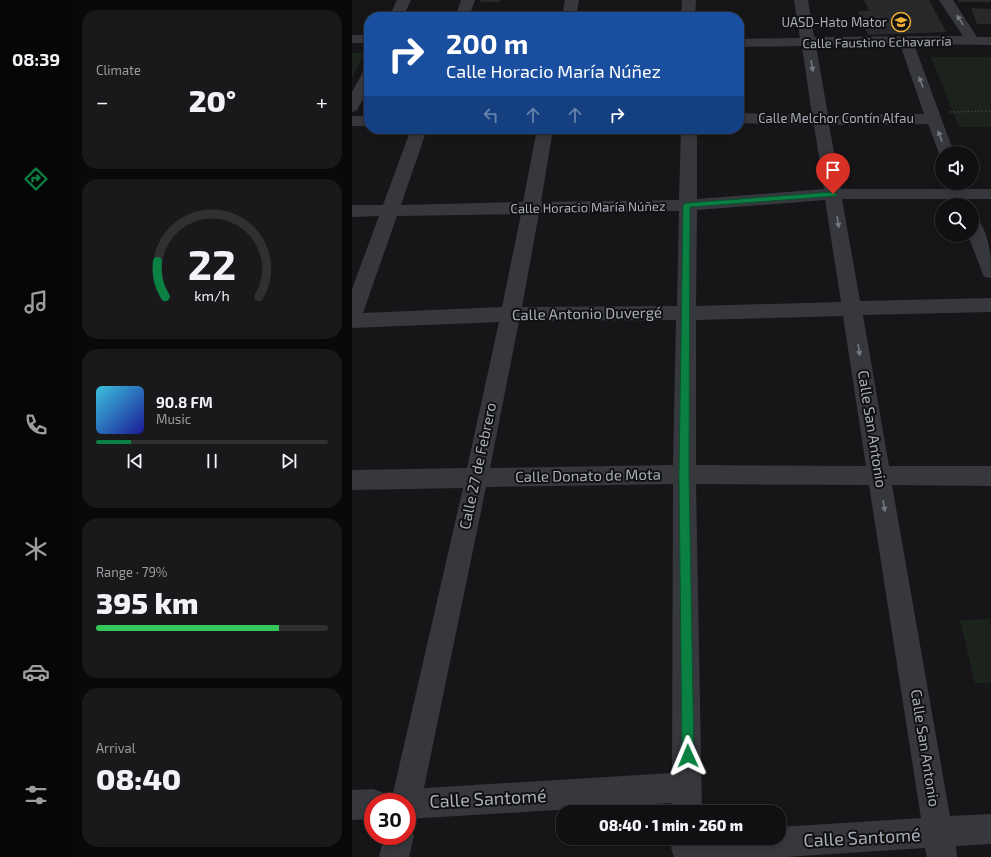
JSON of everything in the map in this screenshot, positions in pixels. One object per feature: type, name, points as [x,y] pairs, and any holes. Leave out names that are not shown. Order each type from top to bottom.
[{"type":"street","points":[[398,12],[404,0]]},
{"type":"street","points":[[464,12],[468,0]]},
{"type":"street","points":[[570,12],[572,0]]},
{"type":"street","points":[[688,0],[688,12]]},
{"type":"street","name":"Calle San Antonio","points":[[801,0],[941,845]]},
{"type":"street","points":[[946,0],[972,40]]},
{"type":"street","points":[[352,39],[364,39]]},
{"type":"street","points":[[906,40],[943,146]]},
{"type":"street","name":"Calle Faustino Echavarría","points":[[744,43],[906,40],[991,41]]},
{"type":"street","points":[[352,107],[364,83]]},
{"type":"street","name":"Calle Melchor Contín Alfau","points":[[744,118],[821,120],[932,115]]},
{"type":"street","points":[[352,121],[364,121]]},
{"type":"street","points":[[352,316],[417,134]]},
{"type":"street","name":"Calle 27 de Febrero","points":[[408,793],[510,314],[531,208],[543,134]]},
{"type":"street","points":[[688,800],[684,474],[685,313],[689,134]]},
{"type":"street","name":"Calle Horacio María Núñez","points":[[352,211],[687,205],[833,194],[991,194]]},
{"type":"street","points":[[979,241],[991,272]]},
{"type":"street","name":"Calle Antonio Duvergé","points":[[352,321],[510,314],[685,313],[991,304]]},
{"type":"street","name":"Calle Donato de Mota","points":[[352,480],[476,479],[684,474],[991,476]]},
{"type":"street","name":"Calle Santomé","points":[[416,803],[688,800]]},
{"type":"street","points":[[352,805],[364,804]]},
{"type":"street","name":"Calle Santomé","points":[[686,848],[941,845],[991,829]]},
{"type":"street","points":[[394,857],[397,845]]},
{"type":"path","points":[[932,115],[991,111]]},
{"type":"shaded area","points":[[352,53],[364,53],[364,55],[352,78]]},
{"type":"shaded area","points":[[931,57],[991,57],[991,127],[959,127]]},
{"type":"shaded area","points":[[991,619],[991,683],[975,683],[960,620]]},
{"type":"building","points":[[481,0],[500,0],[499,2],[480,2]]},
{"type":"building","name":"UASD-Hato Mator","points":[[864,0],[929,0],[946,32],[868,35],[858,11],[869,11]]},
{"type":"building","points":[[958,0],[991,0],[991,2],[959,2]]},
{"type":"building","points":[[971,8],[991,9],[991,24],[977,24]]},
{"type":"place","name":"UASD-Hato Mator","points":[[901,22]]},
{"type":"route","points":[[688,756],[684,474],[687,205],[833,194]]}]
